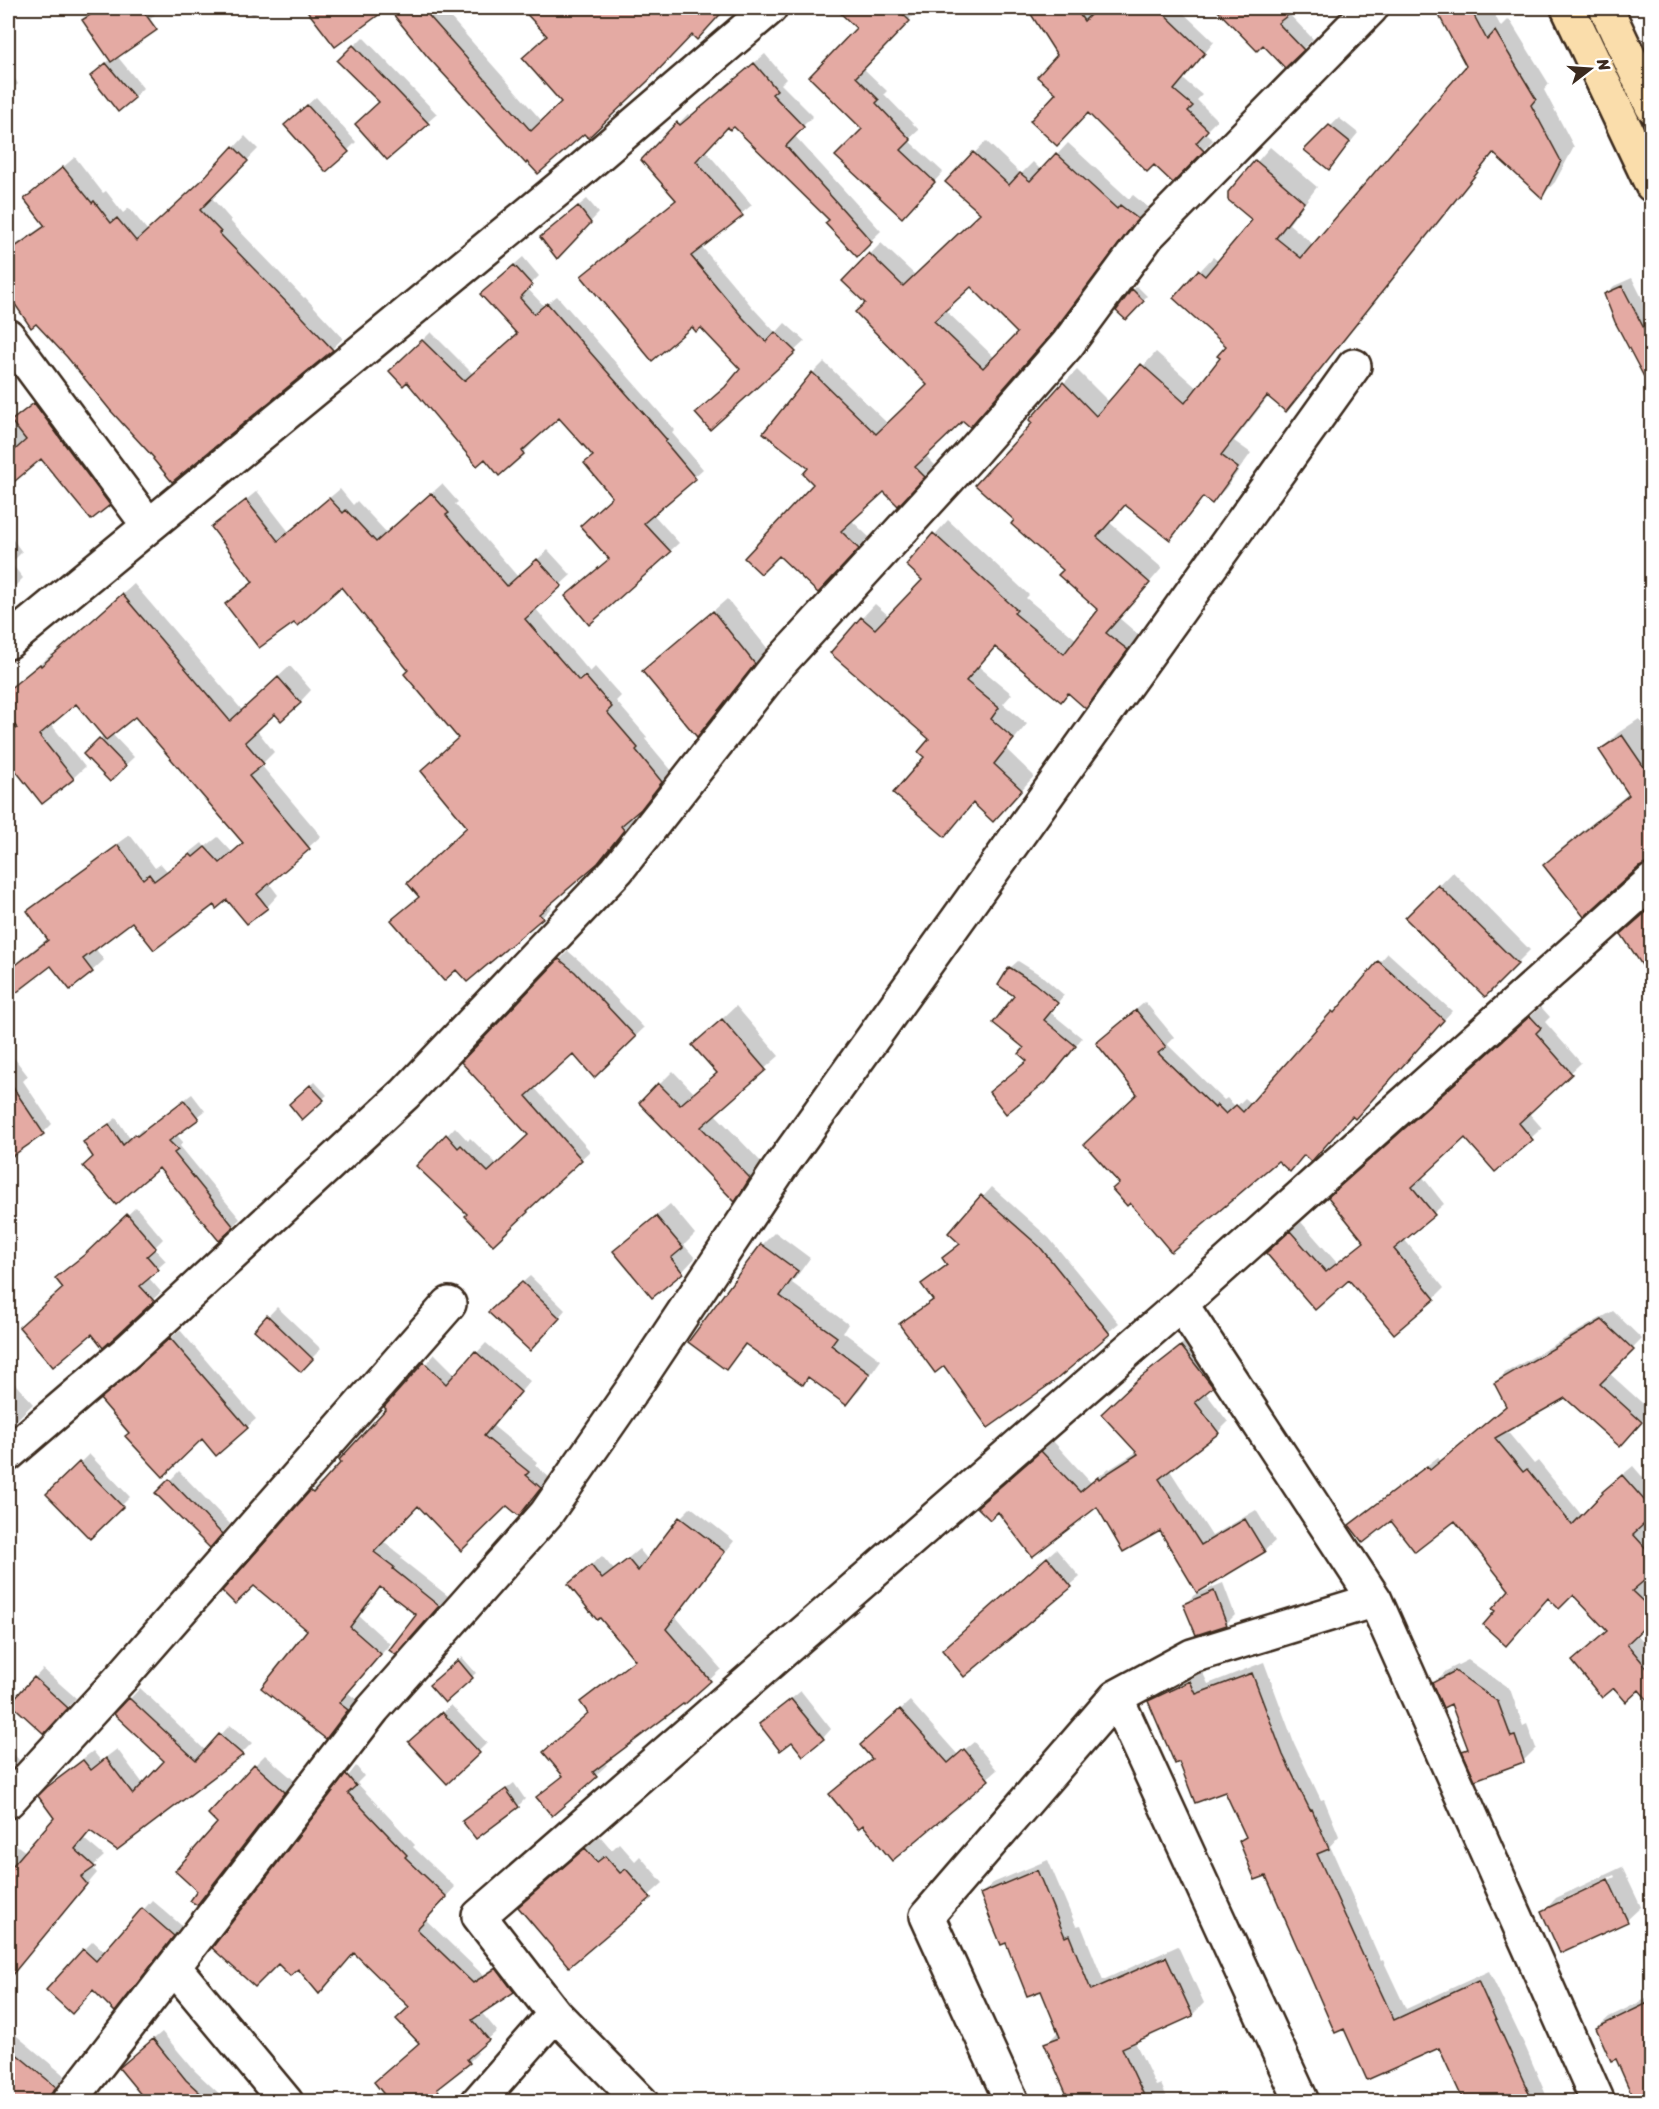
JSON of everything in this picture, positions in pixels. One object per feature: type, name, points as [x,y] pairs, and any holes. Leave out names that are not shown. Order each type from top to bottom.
[{"type":"highway","points":[[1568,8],[1652,185]]},
{"type":"highway","points":[[1606,8],[1652,106]]},
{"type":"street","points":[[8,642],[563,185],[770,8]]},
{"type":"street","points":[[8,1454],[128,1351],[405,1094],[609,879],[777,666],[973,452],[1067,345],[1148,235],[1371,8]]},
{"type":"street","points":[[13,353],[149,526]]},
{"type":"street","points":[[69,2102],[373,1709],[546,1514],[634,1387],[779,1169],[1354,366]]},
{"type":"street","points":[[641,2102],[555,2014],[479,1916],[1181,1304],[1652,881]]},
{"type":"street","points":[[8,1801],[121,1678],[448,1304]]},
{"type":"street","points":[[1181,1304],[1374,1600],[1598,2102]]},
{"type":"street","points":[[1012,2102],[927,1916],[1116,1697],[1192,1656],[1374,1600]]},
{"type":"street","points":[[1116,1697],[1302,2102]]},
{"type":"street","points":[[174,1967],[286,2102]]},
{"type":"street","points":[[478,2102],[555,2014]]},
{"type":"building","points":[[101,8],[141,8],[157,30],[111,62],[82,20]]},
{"type":"building","points":[[305,8],[388,8],[335,47]]},
{"type":"building","points":[[388,8],[422,8],[531,131],[561,102],[522,58],[547,36],[521,8],[726,8],[697,40],[692,35],[588,138],[584,134],[538,174],[527,162],[526,164],[427,56]]},
{"type":"building","points":[[835,8],[896,8],[910,21],[856,77],[879,100],[876,103],[911,140],[901,150],[935,182],[902,218],[835,156],[862,129],[809,77],[856,28]]},
{"type":"building","points":[[1027,8],[1075,8],[1084,21],[1097,8],[1158,8],[1205,53],[1174,90],[1193,106],[1188,111],[1208,130],[1196,143],[1204,151],[1173,183],[1154,165],[1147,172],[1088,113],[1057,146],[1030,121],[1056,93],[1037,77],[1057,55]]},
{"type":"building","points":[[1215,8],[1297,8],[1278,23],[1304,50],[1285,68],[1263,45],[1257,51]]},
{"type":"building","points":[[1435,8],[1470,8],[1487,40],[1495,31],[1536,99],[1531,105],[1561,161],[1542,198],[1493,153],[1286,412],[1267,396],[1221,455],[1238,468],[1212,504],[1203,497],[1170,540],[1125,505],[1097,537],[1150,583],[1106,633],[1128,650],[1086,709],[1068,693],[1061,702],[995,647],[966,681],[999,708],[991,719],[1014,739],[994,764],[1022,790],[993,822],[973,803],[945,837],[893,793],[924,757],[918,752],[929,739],[830,653],[861,617],[875,629],[922,580],[906,565],[933,533],[1017,610],[1014,613],[1064,654],[1098,610],[1058,575],[1063,570],[1011,524],[1014,520],[975,485],[1032,423],[1029,420],[1063,382],[1096,416],[1141,364],[1185,403],[1220,358],[1217,356],[1226,346],[1173,298],[1198,270],[1205,276],[1252,220],[1228,200],[1228,192],[1255,160],[1304,202],[1276,238],[1301,258],[1466,66]]},
{"type":"building","points":[[353,45],[429,124],[387,160],[355,124],[379,102],[337,61]]},
{"type":"building","points":[[106,63],[135,98],[118,112],[90,76]]},
{"type":"building","points":[[754,63],[777,90],[772,94],[804,127],[786,146],[872,242],[857,257],[825,223],[829,220],[734,127],[730,130],[728,127],[696,161],[743,216],[691,256],[766,342],[775,332],[796,352],[710,430],[695,413],[725,387],[740,369],[701,328],[696,332],[692,327],[652,361],[581,276],[676,200],[641,160],[677,122],[680,125]]},
{"type":"building","points":[[307,105],[349,152],[326,172],[284,125]]},
{"type":"building","points":[[1329,125],[1350,142],[1329,170],[1304,150]]},
{"type":"building","points":[[233,146],[248,161],[200,210],[221,232],[219,233],[333,350],[172,482],[67,357],[36,324],[31,328],[8,294],[8,252],[45,226],[24,199],[63,167],[111,223],[117,218],[136,241],[200,182]]},
{"type":"building","points":[[973,152],[1009,185],[1020,173],[1030,181],[1056,153],[1117,209],[1120,205],[1138,219],[1052,333],[970,427],[963,421],[915,467],[925,477],[898,506],[884,492],[841,531],[859,549],[818,593],[779,556],[761,574],[744,558],[813,484],[803,474],[808,468],[763,433],[812,372],[876,434],[927,385],[855,312],[865,303],[842,281],[869,253],[903,286],[980,213],[945,182]],"holes":[[[971,287],[1017,333],[983,368],[934,321]]]},
{"type":"building","points":[[578,206],[591,223],[557,259],[540,237]]},
{"type":"building","points":[[514,265],[532,285],[520,298],[534,314],[547,303],[667,440],[665,442],[696,479],[644,523],[671,552],[589,625],[565,596],[609,559],[580,526],[612,497],[584,463],[593,456],[559,418],[522,451],[524,454],[499,476],[485,459],[477,466],[407,382],[403,386],[389,371],[422,340],[464,381],[517,334],[480,294]]},
{"type":"building","points":[[1622,286],[1652,344],[1652,392],[1615,322],[1604,294]]},
{"type":"building","points":[[1132,289],[1144,301],[1126,320],[1116,311]]},
{"type":"building","points":[[34,403],[110,505],[91,520],[41,459],[8,487],[8,456],[26,440],[11,421]]},
{"type":"building","points":[[431,493],[449,513],[446,515],[507,586],[537,559],[562,586],[525,619],[579,681],[585,676],[612,707],[607,712],[638,748],[636,750],[662,782],[641,809],[621,826],[624,830],[598,863],[539,914],[543,918],[467,982],[456,970],[444,981],[391,920],[419,897],[407,883],[467,827],[421,771],[458,738],[404,674],[408,670],[341,587],[297,626],[294,623],[259,648],[225,604],[253,582],[211,527],[246,500],[278,541],[329,498],[343,513],[346,510],[376,542]]},
{"type":"building","points":[[122,594],[230,721],[278,677],[301,703],[281,721],[275,714],[245,742],[264,764],[249,776],[310,849],[257,894],[268,908],[247,924],[227,900],[216,909],[214,905],[154,950],[132,922],[83,959],[93,972],[70,990],[51,966],[8,999],[8,971],[48,940],[27,911],[118,845],[143,879],[149,874],[154,881],[190,854],[193,857],[205,847],[220,863],[243,843],[135,717],[106,740],[76,704],[39,735],[74,779],[42,804],[8,761],[8,735],[17,728],[8,716],[8,690],[40,664],[41,666]]},
{"type":"building","points":[[713,611],[755,664],[697,737],[642,671]]},
{"type":"building","points":[[1622,735],[1652,779],[1652,863],[1639,867],[1584,917],[1543,865],[1629,795],[1599,750]]},
{"type":"building","points":[[99,738],[126,766],[110,782],[83,754]]},
{"type":"building","points":[[1438,885],[1518,964],[1485,997],[1405,918]]},
{"type":"building","points":[[1652,907],[1652,980],[1621,934]]},
{"type":"building","points":[[559,959],[575,972],[636,1037],[594,1078],[573,1054],[526,1096],[582,1160],[493,1245],[465,1216],[467,1214],[416,1166],[446,1134],[458,1148],[461,1145],[488,1172],[528,1135],[461,1062]]},
{"type":"building","points":[[1378,961],[1444,1020],[1355,1119],[1352,1116],[1311,1162],[1304,1155],[1290,1172],[1278,1161],[1171,1252],[1130,1203],[1127,1206],[1112,1189],[1119,1183],[1084,1144],[1137,1094],[1096,1043],[1136,1010],[1166,1047],[1158,1053],[1215,1108],[1217,1105],[1226,1114],[1236,1105],[1243,1112],[1332,1011],[1334,1013]]},
{"type":"building","points":[[1009,967],[1034,983],[1058,1003],[1044,1020],[1076,1046],[1048,1080],[1006,1114],[989,1092],[1027,1061],[1019,1054],[1024,1048],[993,1023],[1014,996],[998,985]]},
{"type":"building","points":[[1530,1016],[1541,1028],[1536,1033],[1572,1074],[1519,1123],[1533,1140],[1495,1172],[1465,1138],[1412,1187],[1435,1215],[1394,1249],[1435,1299],[1394,1334],[1349,1280],[1315,1310],[1266,1253],[1290,1231],[1326,1272],[1364,1242],[1328,1197]]},
{"type":"building","points":[[722,1019],[766,1070],[701,1127],[750,1178],[735,1202],[639,1103],[658,1083],[680,1105],[717,1073],[692,1045]]},
{"type":"building","points":[[8,1080],[44,1134],[8,1159]]},
{"type":"building","points":[[310,1085],[324,1100],[302,1120],[289,1104]]},
{"type":"building","points":[[184,1100],[199,1119],[169,1141],[178,1150],[174,1153],[234,1227],[219,1241],[159,1168],[116,1205],[83,1166],[93,1157],[83,1142],[109,1124],[123,1145]]},
{"type":"building","points":[[981,1195],[1040,1247],[1110,1334],[1056,1380],[988,1428],[944,1366],[935,1373],[899,1324],[933,1300],[921,1284],[947,1265],[942,1258],[960,1244],[948,1233]]},
{"type":"building","points":[[127,1214],[156,1248],[147,1256],[159,1270],[140,1286],[154,1301],[103,1348],[92,1334],[53,1367],[19,1327],[63,1288],[55,1278],[84,1255]]},
{"type":"building","points":[[656,1216],[683,1248],[671,1258],[683,1273],[652,1298],[613,1251]]},
{"type":"building","points":[[761,1244],[798,1271],[780,1296],[837,1337],[831,1345],[870,1374],[846,1405],[808,1377],[803,1385],[745,1344],[726,1370],[688,1342]]},
{"type":"building","points":[[522,1282],[560,1318],[530,1351],[488,1312]]},
{"type":"building","points":[[267,1315],[313,1359],[301,1372],[254,1330]]},
{"type":"building","points":[[1602,1320],[1634,1350],[1600,1384],[1642,1422],[1620,1447],[1565,1398],[1495,1438],[1523,1472],[1527,1469],[1572,1525],[1602,1492],[1622,1475],[1652,1509],[1652,1517],[1633,1534],[1652,1555],[1652,1574],[1632,1591],[1652,1610],[1652,1620],[1627,1644],[1652,1674],[1652,1705],[1639,1690],[1626,1702],[1614,1688],[1602,1698],[1572,1661],[1607,1631],[1573,1595],[1559,1609],[1548,1598],[1506,1646],[1483,1625],[1495,1611],[1492,1609],[1509,1590],[1455,1521],[1415,1552],[1391,1521],[1363,1543],[1349,1525],[1427,1466],[1430,1470],[1506,1406],[1494,1383]]},
{"type":"building","points":[[170,1338],[248,1428],[216,1456],[202,1439],[163,1477],[125,1436],[129,1433],[100,1399]]},
{"type":"building","points":[[1181,1346],[1213,1387],[1195,1402],[1219,1433],[1159,1479],[1201,1545],[1245,1519],[1265,1552],[1197,1593],[1160,1531],[1123,1552],[1097,1507],[1032,1557],[998,1512],[990,1520],[977,1507],[1041,1451],[1080,1492],[1098,1477],[1099,1479],[1138,1454],[1101,1414],[1136,1381]]},
{"type":"building","points":[[475,1351],[521,1392],[484,1436],[529,1472],[526,1475],[541,1488],[519,1516],[507,1506],[461,1551],[418,1506],[374,1552],[439,1606],[396,1655],[389,1650],[416,1615],[380,1587],[350,1627],[381,1654],[339,1703],[348,1710],[326,1739],[261,1688],[307,1630],[254,1586],[235,1604],[222,1591],[310,1491],[313,1493],[341,1462],[339,1460],[386,1409],[384,1407],[424,1362],[446,1384]]},
{"type":"building","points":[[79,1462],[123,1507],[90,1539],[46,1494]]},
{"type":"building","points":[[169,1479],[222,1534],[210,1548],[155,1493]]},
{"type":"building","points":[[679,1517],[725,1552],[666,1629],[711,1681],[684,1705],[593,1772],[597,1777],[552,1816],[536,1797],[563,1776],[543,1752],[588,1713],[580,1702],[635,1660],[600,1618],[597,1620],[568,1584],[591,1565],[602,1579],[628,1559],[638,1571]]},
{"type":"building","points":[[1047,1557],[1072,1587],[964,1677],[942,1650]]},
{"type":"building","points":[[1214,1591],[1227,1625],[1196,1635],[1183,1604]]},
{"type":"building","points":[[458,1660],[473,1678],[445,1703],[429,1685]]},
{"type":"building","points":[[1455,1671],[1498,1702],[1511,1737],[1515,1736],[1524,1762],[1475,1780],[1462,1751],[1468,1749],[1451,1704],[1443,1708],[1432,1683]]},
{"type":"building","points":[[1252,1673],[1283,1755],[1310,1810],[1312,1809],[1329,1849],[1317,1854],[1394,2020],[1478,1981],[1533,2102],[1464,2102],[1439,2048],[1367,2080],[1344,2029],[1335,2033],[1266,1876],[1255,1880],[1239,1841],[1246,1837],[1225,1792],[1195,1803],[1179,1762],[1175,1764],[1148,1701],[1190,1681],[1196,1694]]},
{"type":"building","points":[[34,1677],[68,1708],[44,1734],[10,1703]]},
{"type":"building","points":[[129,1698],[196,1760],[219,1734],[243,1755],[117,1850],[90,1831],[75,1849],[95,1867],[81,1877],[87,1884],[8,1980],[8,1871],[54,1818],[38,1796],[83,1760],[91,1770],[106,1758],[133,1794],[164,1761],[114,1714]]},
{"type":"building","points":[[791,1699],[824,1739],[803,1756],[792,1742],[780,1751],[759,1724]]},
{"type":"building","points":[[900,1709],[948,1763],[964,1749],[989,1780],[892,1861],[863,1825],[858,1829],[829,1794],[872,1759],[860,1745]]},
{"type":"building","points":[[442,1712],[480,1753],[447,1784],[408,1742]]},
{"type":"building","points":[[254,1764],[285,1792],[197,1905],[190,1901],[197,1891],[175,1871],[217,1823],[208,1814]]},
{"type":"building","points":[[346,1774],[356,1786],[348,1793],[407,1855],[405,1857],[447,1897],[417,1929],[473,1983],[496,1968],[514,1992],[472,2020],[489,2040],[467,2059],[470,2063],[437,2089],[439,2091],[427,2102],[390,2102],[374,2082],[419,2043],[396,2019],[409,2007],[354,1953],[319,1994],[298,1969],[290,1976],[278,1964],[255,1987],[212,1948]]},
{"type":"building","points":[[506,1789],[519,1807],[476,1839],[462,1821]]},
{"type":"building","points":[[585,1848],[597,1862],[605,1856],[620,1873],[626,1869],[651,1898],[569,1967],[518,1907]]},
{"type":"building","points":[[1037,1870],[1065,1937],[1069,1935],[1091,1990],[1166,1957],[1193,2016],[1122,2048],[1147,2102],[1070,2102],[1044,2043],[1060,2037],[1041,1991],[1027,1996],[1006,1943],[1001,1945],[980,1894]]},
{"type":"building","points":[[1608,1879],[1628,1922],[1560,1953],[1541,1911]]},
{"type":"building","points":[[142,1908],[174,1936],[115,2012],[93,1990],[72,2014],[46,1990],[83,1949],[96,1961]]},
{"type":"building","points":[[1652,2001],[1652,2102],[1635,2102],[1616,2059],[1611,2061],[1596,2028]]},
{"type":"building","points":[[153,2039],[186,2080],[210,2102],[147,2102],[119,2068]]},
{"type":"building","points":[[8,2047],[56,2087],[45,2102],[15,2102],[8,2095]]}]
